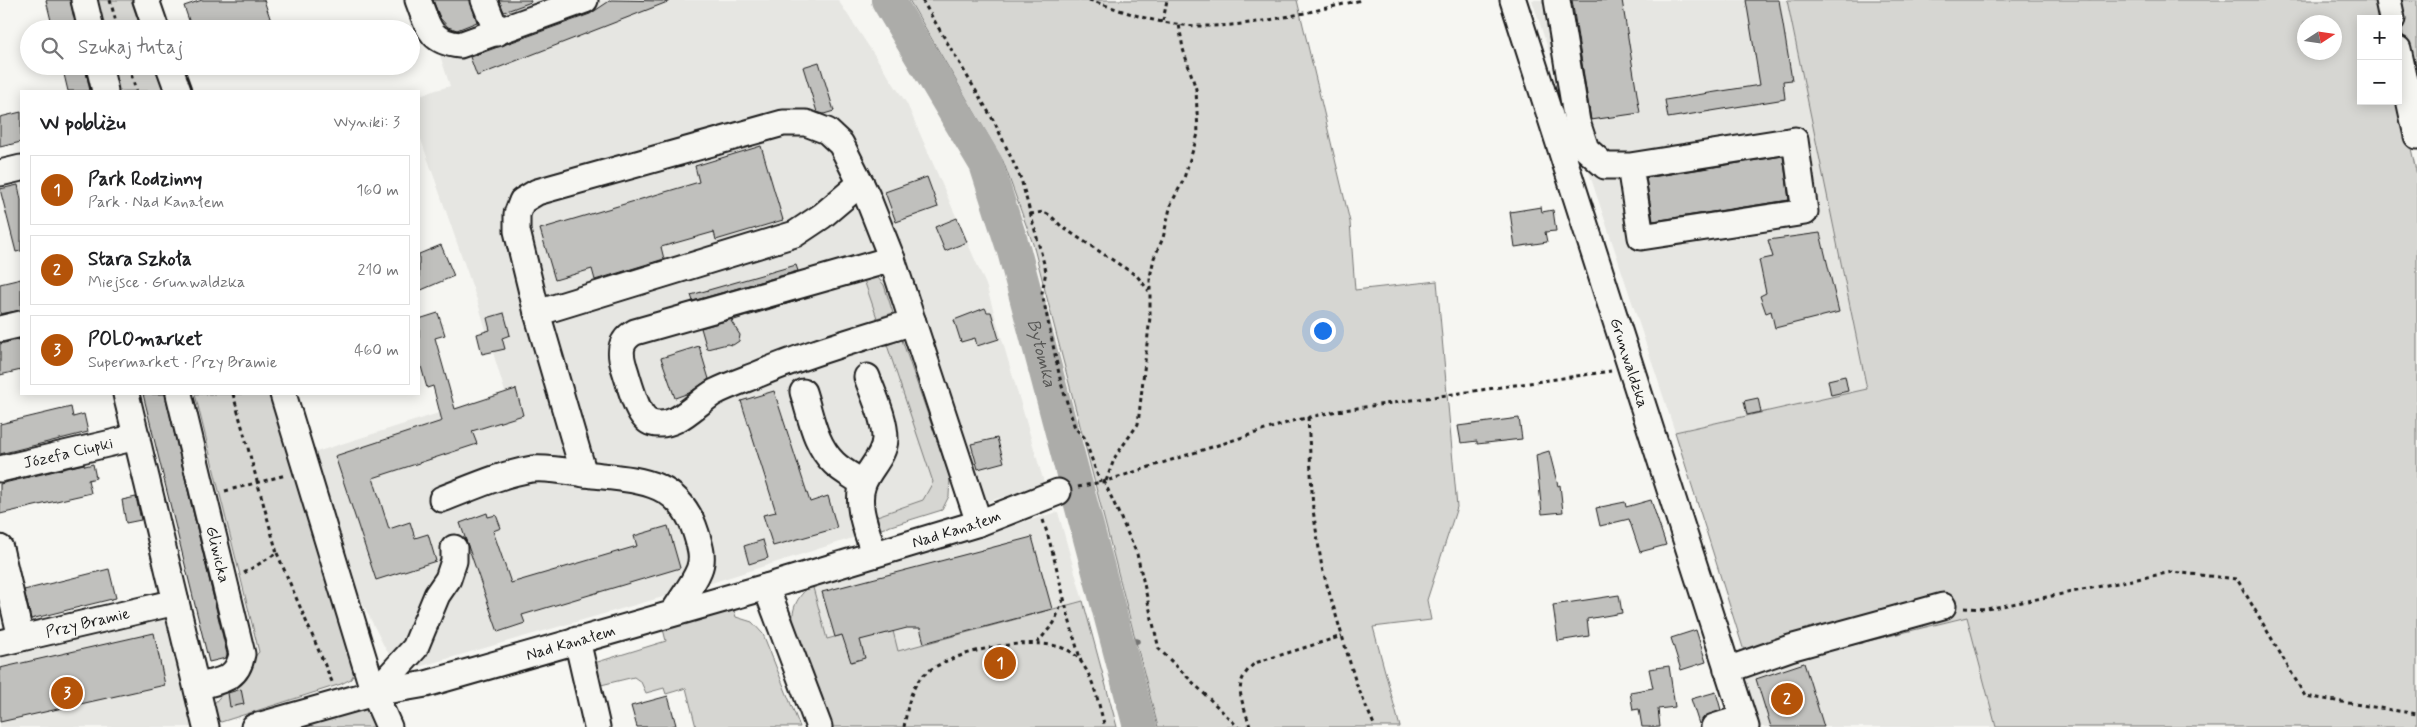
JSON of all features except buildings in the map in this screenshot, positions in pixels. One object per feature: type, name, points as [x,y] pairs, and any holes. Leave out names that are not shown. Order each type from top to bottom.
[{"type":"street","points":[[84,0],[88,20]]},
{"type":"street","points":[[146,0],[153,20]]},
{"type":"street","points":[[418,0],[428,27],[436,38],[445,43],[460,45],[497,33],[553,6],[585,0]]},
{"type":"street","points":[[484,0],[497,33]]},
{"type":"street","name":"Grunwaldzka","points":[[1513,0],[1744,722]]},
{"type":"street","points":[[1557,0],[1577,122],[1586,149],[1604,166],[1630,166],[1795,140],[1806,212],[1641,237],[1630,166]]},
{"type":"street","points":[[2388,0],[2391,15]]},
{"type":"street","points":[[2400,60],[2417,136]]},
{"type":"street","points":[[102,75],[106,90]]},
{"type":"street","points":[[172,75],[178,90]]},
{"type":"street","points":[[584,474],[537,313],[517,231],[517,214],[522,201],[537,192],[783,124],[806,123],[827,131],[841,144],[860,183],[892,258],[979,523]]},
{"type":"street","points":[[0,173],[20,168]]},
{"type":"street","points":[[537,313],[795,234],[822,216],[860,183]]},
{"type":"street","points":[[892,258],[635,332],[625,338],[621,348],[623,363],[638,409],[645,420],[653,424],[681,418],[714,392],[795,360],[913,322]]},
{"type":"street","points":[[0,329],[20,324]]},
{"type":"street","points":[[867,377],[883,423],[885,441],[879,458],[863,483],[861,497],[862,512],[874,554]]},
{"type":"street","points":[[803,392],[818,441],[825,453],[835,464],[863,483]]},
{"type":"street","points":[[126,395],[206,727]]},
{"type":"street","name":"Gliwicka","points":[[179,395],[242,654],[240,668],[229,678],[197,687]]},
{"type":"street","points":[[283,395],[374,693],[388,727]]},
{"type":"street","name":"Józefa Ciupki","points":[[0,469],[137,437]]},
{"type":"street","points":[[442,499],[501,477],[534,469],[637,480],[662,487],[680,501],[692,518],[702,560],[699,571],[673,613]]},
{"type":"street","name":"Nad Kanałem","points":[[254,727],[374,693],[426,684],[766,587],[979,523],[1047,497]]},
{"type":"street","points":[[0,548],[11,640]]},
{"type":"street","points":[[374,693],[415,648],[437,595],[448,579],[454,561],[454,548]]},
{"type":"street","points":[[766,587],[819,727]]},
{"type":"street","name":"Przy Bramie","points":[[11,640],[176,602]]},
{"type":"street","points":[[1728,670],[1790,648],[1943,606]]},
{"type":"street","points":[[577,640],[597,727]]},
{"type":"street","points":[[1714,727],[1744,722]]},
{"type":"path","points":[[110,0],[116,20]]},
{"type":"path","points":[[922,0],[937,21],[1002,136],[1021,179],[1046,271],[1042,293],[1061,383],[1075,428],[1084,437],[1102,482],[1137,554],[1159,649],[1238,727]]},
{"type":"path","points":[[1089,0],[1163,22],[1179,24],[1231,24],[1362,0]]},
{"type":"path","points":[[1163,22],[1168,0]]},
{"type":"path","points":[[1102,482],[1115,457],[1134,431],[1140,416],[1150,317],[1149,292],[1154,258],[1163,238],[1171,204],[1183,181],[1198,134],[1196,89],[1183,49],[1179,24]]},
{"type":"path","points":[[132,75],[136,90]]},
{"type":"path","points":[[1030,214],[1044,212],[1051,216],[1062,228],[1137,276],[1149,292]]},
{"type":"path","points":[[1102,482],[1308,418],[1337,411],[1608,372],[1631,366]]},
{"type":"path","points":[[233,395],[277,553],[340,702]]},
{"type":"path","points":[[1308,418],[1312,510],[1322,568],[1356,683],[1374,727]]},
{"type":"path","points":[[204,497],[306,470]]},
{"type":"path","points":[[1047,497],[1055,559],[1064,599],[1081,661],[1092,684],[1105,727]]},
{"type":"path","points":[[225,584],[277,553]]},
{"type":"path","points":[[1943,606],[1987,609],[2172,572],[2237,579],[2305,696],[2417,714]]},
{"type":"path","points":[[1037,644],[1054,623],[1064,599]]},
{"type":"path","points":[[1250,727],[1241,698],[1240,683],[1245,672],[1254,662],[1342,636]]},
{"type":"path","points":[[904,727],[912,692],[920,679],[930,670],[947,662],[990,648],[1037,644],[1062,647],[1081,661]]},
{"type":"shaded area","points":[[91,0],[131,0],[138,20],[96,20]]},
{"type":"shaded area","points":[[402,0],[838,0],[907,104],[986,285],[1045,486],[981,503],[973,475],[948,481],[928,514],[705,585],[401,672],[385,648],[356,590],[353,573],[313,453],[505,392],[477,300],[420,137],[420,95],[450,86],[438,49],[420,24],[420,20],[417,20]]},
{"type":"shaded area","points":[[909,0],[1297,0],[1350,222],[1355,290],[1437,281],[1457,507],[1427,600],[1431,620],[1373,627],[1400,727],[1158,727],[1033,244],[1003,161]]},
{"type":"shaded area","points":[[1532,0],[1787,0],[1867,389],[1675,432]]},
{"type":"shaded area","points":[[1787,0],[2378,0],[2381,15],[2357,15],[2357,105],[2401,105],[2417,175],[2417,727],[1996,727],[1967,617],[1750,670],[1675,432],[1867,389]]},
{"type":"shaded area","points":[[2396,0],[2417,0],[2417,100],[2402,29],[2402,15],[2399,15]]},
{"type":"shaded area","points":[[109,75],[163,75],[172,90],[113,90]]},
{"type":"shaded area","points":[[878,278],[884,285],[893,313],[877,318],[864,280]]},
{"type":"shaded area","points":[[902,340],[950,478],[949,496],[942,510],[881,529],[877,516],[923,500],[933,482],[887,345]]},
{"type":"shaded area","points":[[195,395],[276,395],[357,668],[351,679],[341,684],[221,722],[216,719],[211,707],[259,652]]},
{"type":"shaded area","points":[[1058,512],[1083,601],[898,651],[876,636],[873,627],[827,639],[812,584]]},
{"type":"shaded area","points":[[812,584],[827,639],[873,627],[876,636],[893,631],[898,651],[1083,601],[1117,727],[830,727],[793,623],[794,610],[798,599]]},
{"type":"shaded area","points":[[733,608],[736,617],[752,622],[763,634],[800,727],[696,727],[686,688],[666,694],[664,688],[646,693],[641,682],[634,677],[597,686],[591,664],[666,641],[663,629]]},
{"type":"shaded area","points":[[169,616],[195,727],[0,727],[0,654]]},
{"type":"shaded area","points":[[1968,617],[1996,727],[1755,727],[1738,673]]},
{"type":"shaded area","points":[[366,708],[373,712],[381,727],[302,727],[304,725]]},
{"type":"waterway","name":"Bytomka","points":[[888,0],[986,164],[1014,251],[1140,727]]},
{"type":"waterway","points":[[1118,645],[1137,641]]},
{"type":"place","name":"Park Rodzinny","points":[[1000,663]]},
{"type":"place","name":"POLOmarket","points":[[67,693]]},
{"type":"place","name":"Stara Szkoła","points":[[1787,699]]}]
